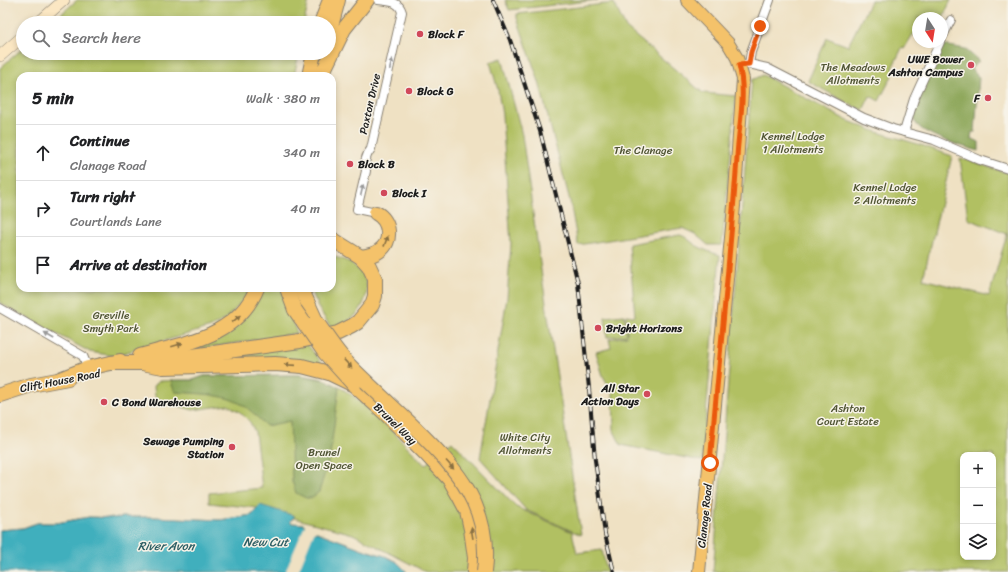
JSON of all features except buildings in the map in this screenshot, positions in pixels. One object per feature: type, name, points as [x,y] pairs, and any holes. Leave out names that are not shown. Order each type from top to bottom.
[{"type":"highway","points":[[322,16],[326,0]]},
{"type":"highway","points":[[323,16],[330,0]]},
{"type":"highway","points":[[334,16],[338,0]]},
{"type":"highway","points":[[336,43],[344,29],[367,0]]},
{"type":"highway","points":[[315,60],[317,72]]},
{"type":"highway","points":[[319,72],[323,60]]},
{"type":"highway","points":[[320,72],[326,60]]},
{"type":"highway","points":[[360,257],[377,252],[386,243],[388,234],[387,225],[383,218],[376,213]]},
{"type":"highway","points":[[60,379],[88,368],[117,366],[300,341],[338,333],[358,322],[372,305],[375,296],[375,279],[369,266],[360,257],[336,242]]},
{"type":"highway","points":[[336,251],[342,251],[354,256],[364,264],[375,279]]},
{"type":"highway","points":[[117,366],[203,338],[221,330],[240,315],[249,305],[255,292]]},
{"type":"highway","name":"Brunel Way","points":[[288,292],[295,310],[325,353],[354,385],[426,454],[442,471],[456,490],[467,511],[472,529],[475,558],[474,572]]},
{"type":"highway","name":"Brunel Way","points":[[304,292],[316,321],[335,349],[350,366],[426,440],[454,469],[462,480],[478,510],[483,531],[486,560],[484,572]]},
{"type":"highway","points":[[140,363],[163,367],[275,364],[302,366],[329,373],[354,385]]},
{"type":"highway","name":"Clift House Road","points":[[0,394],[31,385],[60,379],[81,377],[117,366]]},
{"type":"main road","name":"Clanage Road","points":[[687,0],[728,43],[744,64],[734,206],[699,572]]},
{"type":"street","points":[[46,16],[64,0]]},
{"type":"street","name":"Paxton Drive","points":[[376,213],[357,208],[366,171],[364,166],[367,153],[371,149],[372,145],[402,12],[400,7],[396,4],[390,1],[378,0]]},
{"type":"street","points":[[770,0],[751,52],[744,64],[767,68],[855,114],[904,132],[934,140],[991,164],[1008,169]]},
{"type":"street","points":[[948,26],[951,20]]},
{"type":"street","points":[[0,56],[16,42]]},
{"type":"street","points":[[904,132],[914,99],[937,48]]},
{"type":"street","points":[[0,308],[83,356],[88,368]]},
{"type":"green space","points":[[77,0],[309,0],[306,16],[59,16]]},
{"type":"green space","points":[[505,0],[598,0],[509,10]]},
{"type":"green space","name":"The Meadows Allotments","points":[[871,0],[951,0],[945,12],[912,12],[912,36],[904,49],[902,48],[892,68],[895,70],[879,101],[870,96],[863,110],[849,104],[808,81],[827,38],[848,46]]},
{"type":"green space","name":"The Clanage","points":[[614,3],[626,28],[703,93],[736,96],[722,245],[708,245],[695,234],[682,228],[578,245],[570,201],[539,82],[517,18],[517,14]]},
{"type":"green space","points":[[948,46],[965,49],[979,61],[971,69],[979,77],[975,132],[972,132],[971,138],[979,142],[979,151],[934,136],[919,127],[915,122],[914,116],[919,96],[942,48],[948,48]]},
{"type":"green space","name":"Greville Smyth Park","points":[[16,54],[16,60],[297,60],[295,72],[16,72],[16,292],[249,292],[232,312],[223,320],[211,327],[114,356],[90,352],[0,303],[0,68]]},
{"type":"green space","name":"White City Allotments","points":[[502,58],[522,135],[581,535],[526,510],[480,458],[507,298],[511,244],[502,115],[498,90],[490,62]]},
{"type":"green space","name":"Ashton Court Estate","points":[[763,75],[846,120],[877,132],[952,156],[923,279],[989,296],[1007,234],[968,219],[960,158],[1008,173],[1008,572],[713,572],[752,80]]},
{"type":"green space","points":[[680,235],[710,252],[720,255],[702,461],[621,445],[614,431],[613,393],[603,376],[596,352],[611,348],[609,339],[627,336],[607,337],[605,317],[624,315],[627,334],[626,315],[635,316],[629,244]]},
{"type":"green space","points":[[336,258],[350,263],[362,273],[367,288],[363,304],[357,314],[332,329],[311,292],[336,292]]},
{"type":"green space","points":[[258,292],[283,292],[297,333],[193,350],[194,347]]},
{"type":"green space","points":[[307,344],[324,366],[194,360]]},
{"type":"green space","name":"Brunel Open Space","points":[[299,375],[323,379],[350,394],[377,417],[425,465],[452,441],[516,507],[572,532],[577,553],[602,550],[607,572],[426,572],[353,534],[294,518],[290,521],[291,523],[303,524],[314,531],[385,556],[397,562],[407,572],[271,525],[0,530],[23,528],[37,523],[57,523],[89,517],[154,517],[220,520],[252,515],[258,508],[209,503],[209,493],[262,488],[255,432],[250,422],[240,412],[228,405],[193,410],[158,400],[155,396],[154,386],[159,381],[193,380],[204,376]]},
{"type":"green space","points":[[299,375],[324,380],[339,387],[330,456],[319,492],[312,498],[306,498],[296,493],[292,481],[290,421],[266,426],[249,409],[235,401],[218,396],[175,392],[172,385],[172,380],[193,380],[204,376]]},
{"type":"water","name":"New Cut","points":[[260,505],[295,516],[290,521],[291,523],[303,524],[314,531],[385,556],[397,562],[407,572],[0,572],[0,530],[23,528],[37,523],[57,523],[89,517],[154,517],[220,520],[252,515]]},
{"type":"pier","points":[[306,523],[315,530],[298,572],[285,572]]},
{"type":"railway","points":[[493,0],[510,40],[540,131],[578,283],[595,460],[605,534],[614,572]]},
{"type":"place","name":"Block F","points":[[420,34]]},
{"type":"place","name":"UWE Bower Ashton Campus","points":[[971,65]]},
{"type":"place","name":"Block G","points":[[409,91]]},
{"type":"place","name":"F","points":[[988,98]]},
{"type":"place","name":"Block B","points":[[350,164]]},
{"type":"place","name":"Block I","points":[[384,193]]},
{"type":"place","name":"Bright Horizons","points":[[598,328]]},
{"type":"place","name":"All Star Action Days","points":[[647,394]]},
{"type":"place","name":"C Bond Warehouse","points":[[104,402]]},
{"type":"place","name":"Sewage Pumping Station","points":[[232,447]]},
{"type":"route","points":[[710,463],[734,206],[737,149],[743,87],[743,79],[739,65],[749,64],[751,52],[760,26]]},
{"type":"park label","name":"Kennel Lodge 1 Allotments","points":[[793,142]]},
{"type":"park label","name":"Kennel Lodge 2 Allotments","points":[[885,193]]},
{"type":"water label","name":"River Avon","points":[[166,546]]}]
